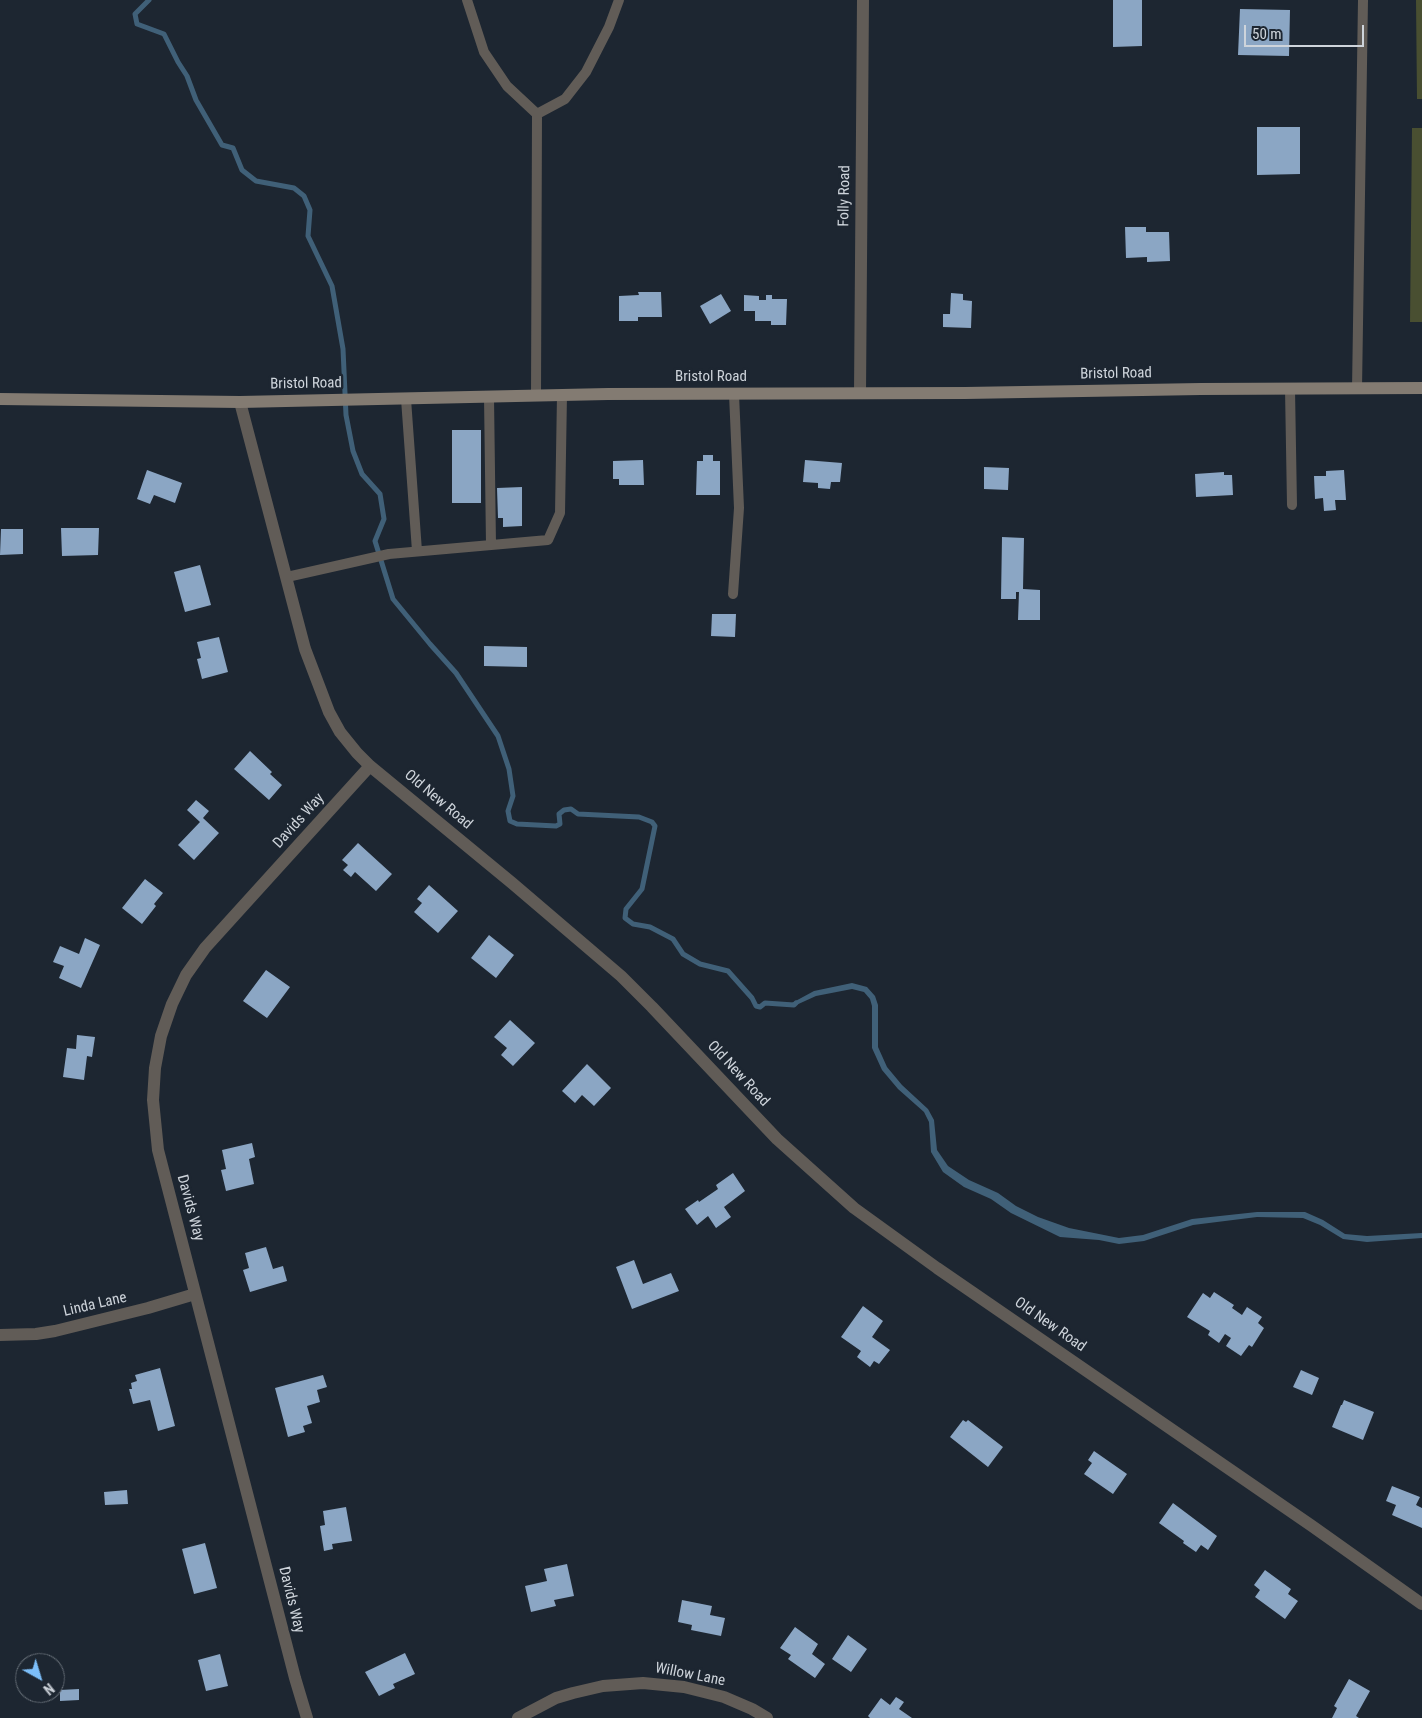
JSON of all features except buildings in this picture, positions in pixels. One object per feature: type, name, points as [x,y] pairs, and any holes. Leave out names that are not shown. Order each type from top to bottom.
[{"type":"main road","name":"Bristol Road","points":[[0,399],[240,402],[562,395],[1422,388]]},
{"type":"street","name":"Folly Road","points":[[860,393],[863,0]]},
{"type":"street","name":"Old New Road","points":[[240,402],[305,649],[324,702],[334,723],[370,766],[621,976],[777,1140],[854,1208],[937,1268],[1422,1604]]},
{"type":"street","name":"Davids Way","points":[[307,1718],[158,1150],[153,1100],[154,1068],[161,1036],[172,1004],[186,975],[205,948],[370,766]]},
{"type":"street","name":"Linda Lane","points":[[0,1335],[36,1334],[55,1331],[196,1294]]},
{"type":"street","name":"Willow Lane","points":[[518,1718],[556,1698],[573,1693],[603,1686],[643,1683],[684,1687],[724,1697],[752,1709],[767,1718]]},
{"type":"lane","points":[[467,0],[484,52],[507,86],[537,114],[536,396]]},
{"type":"lane","points":[[537,114],[565,99],[586,72],[609,26],[619,0]]},
{"type":"lane","points":[[1357,389],[1363,0]]},
{"type":"lane","points":[[1290,389],[1292,504]]},
{"type":"lane","points":[[733,594],[739,508],[734,394]]},
{"type":"lane","points":[[287,576],[389,554],[548,540],[560,513],[562,395]]},
{"type":"lane","points":[[489,397],[491,545]]},
{"type":"lane","points":[[406,398],[417,552]]},
{"type":"green space","points":[[1416,0],[1422,0],[1422,99],[1417,99]]},
{"type":"green space","points":[[1412,128],[1422,128],[1422,322],[1410,322]]},
{"type":"water","points":[[852,983],[867,987],[875,996],[878,1005],[878,1047],[887,1067],[902,1085],[928,1109],[934,1120],[937,1150],[948,1166],[969,1180],[998,1193],[1016,1206],[1038,1217],[1069,1228],[1119,1238],[1143,1235],[1192,1219],[1257,1212],[1305,1212],[1323,1220],[1345,1234],[1367,1236],[1422,1233],[1422,1238],[1367,1242],[1343,1239],[1320,1225],[1303,1218],[1257,1217],[1193,1225],[1144,1241],[1119,1244],[1099,1240],[1060,1237],[1011,1213],[991,1199],[964,1187],[943,1172],[931,1152],[929,1122],[924,1112],[898,1089],[882,1070],[872,1048],[872,1006],[870,999],[864,992],[852,989],[816,996],[794,1006],[790,1004],[814,991]]},
{"type":"waterway","points":[[149,0],[135,14],[137,24],[164,34],[187,76],[196,100],[222,145],[233,148],[242,170],[256,181],[294,188],[304,196],[310,210],[308,236],[332,286],[343,349],[346,415],[353,451],[362,474],[380,494],[384,519],[375,541],[393,599],[456,673],[498,736],[509,769],[513,796],[508,811],[510,821],[517,824],[556,826],[560,824],[559,814],[564,810],[571,809],[578,814],[639,817],[652,822],[655,826],[642,889],[626,909],[625,918],[633,924],[650,927],[673,939],[683,954],[700,964],[728,971],[752,998],[756,1006],[760,1007],[765,1003],[794,1005],[796,1003]]}]
